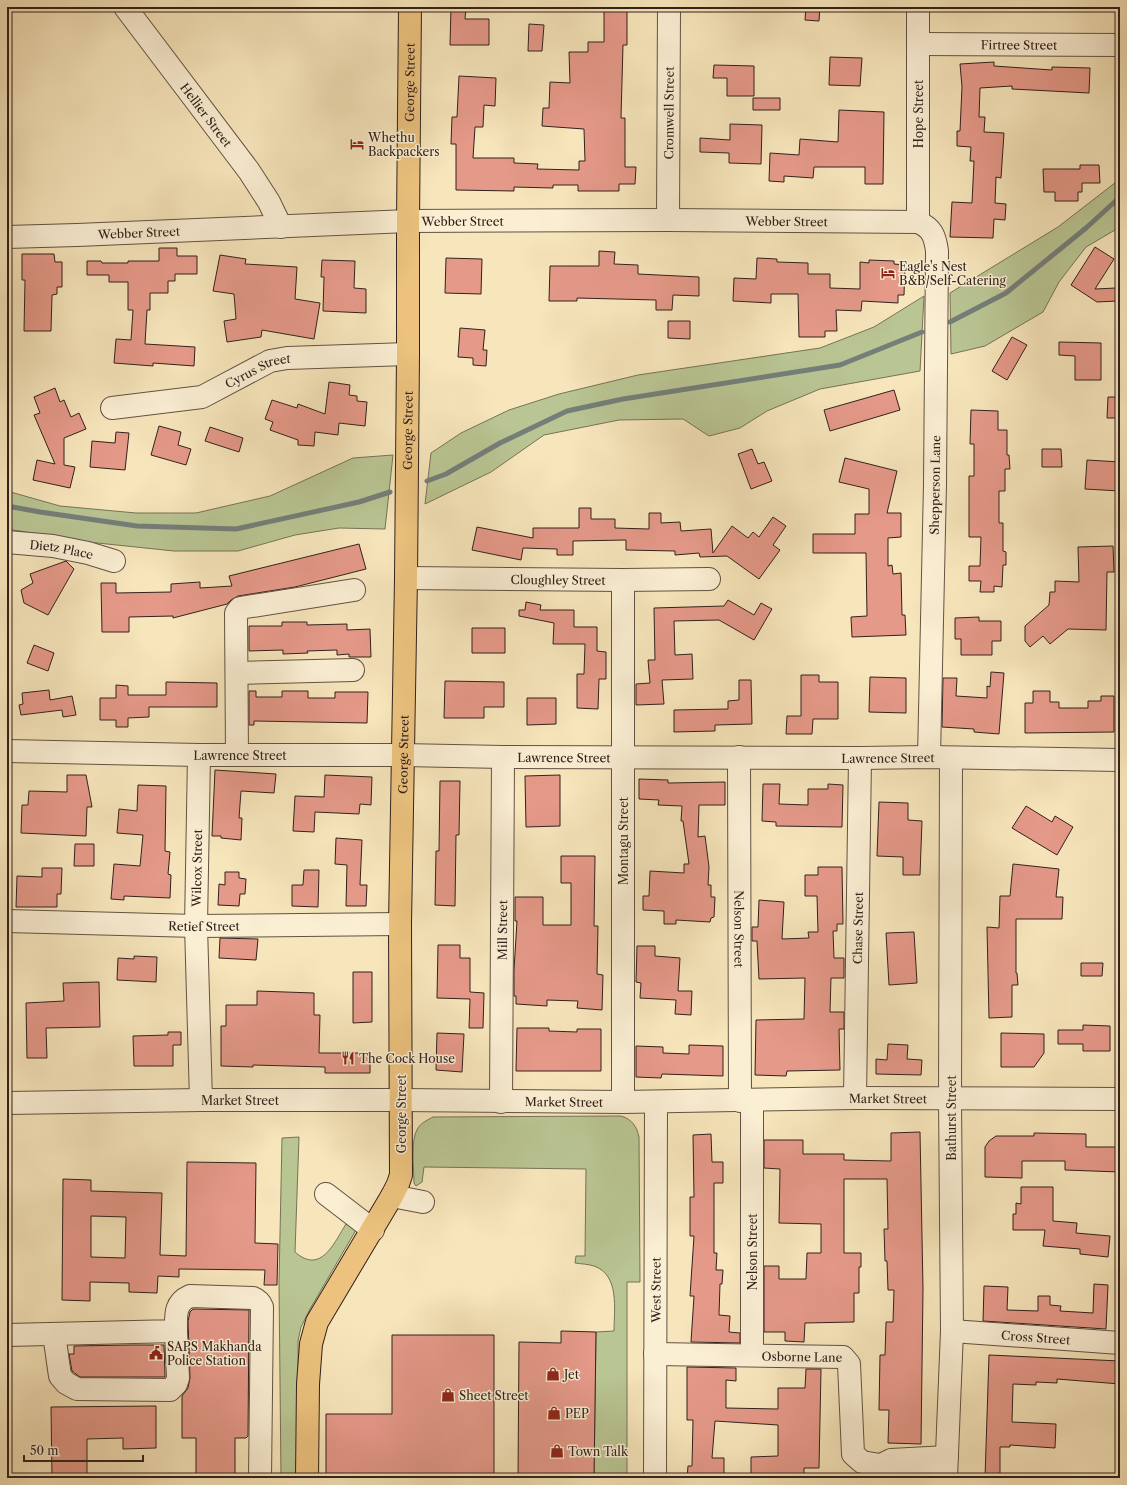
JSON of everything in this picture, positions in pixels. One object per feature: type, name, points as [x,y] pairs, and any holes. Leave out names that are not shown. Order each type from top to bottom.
[{"type":"main road","name":"George Street","points":[[307,1478],[310,1344],[317,1322],[373,1230],[392,1196],[401,1175],[400,924],[406,578],[410,7]]},
{"type":"street","name":"Hellier Street","points":[[125,7],[248,171],[269,202],[281,227]]},
{"type":"street","name":"Cromwell Street","points":[[668,220],[669,7]]},
{"type":"street","name":"Hope Street","points":[[918,7],[918,222]]},
{"type":"street","name":"Firtree Street","points":[[918,44],[1120,45]]},
{"type":"street","name":"Webber Street","points":[[7,237],[77,236],[408,221],[668,220],[918,222]]},
{"type":"street","name":"Shepperson Lane","points":[[918,222],[926,225],[932,231],[936,238],[937,251],[935,484],[929,757]]},
{"type":"street","name":"Cyrus Street","points":[[112,408],[202,397],[270,361],[287,358],[408,354]]},
{"type":"street","name":"Dietz Place","points":[[7,542],[53,546],[88,552],[114,561]]},
{"type":"street","name":"Cloughley Street","points":[[406,578],[623,580],[709,579]]},
{"type":"street","name":"Montagu Street","points":[[623,580],[623,1102]]},
{"type":"street","points":[[237,755],[236,613],[240,608],[354,590]]},
{"type":"street","points":[[236,673],[353,670]]},
{"type":"street","name":"Lawrence Street","points":[[7,751],[199,755],[402,755],[623,758],[929,757],[1120,760]]},
{"type":"street","name":"Wilcox Street","points":[[199,755],[196,926],[201,1100]]},
{"type":"street","name":"Mill Street","points":[[501,1102],[503,757]]},
{"type":"street","name":"Nelson Street","points":[[739,757],[752,1355]]},
{"type":"street","name":"Chase Street","points":[[856,1098],[860,758]]},
{"type":"street","name":"Bathurst Street","points":[[947,1471],[952,1331],[950,1099],[951,758]]},
{"type":"street","name":"Retief Street","points":[[7,921],[196,926],[400,924]]},
{"type":"street","name":"Market Street","points":[[7,1103],[201,1100],[656,1102],[856,1098],[1120,1099]]},
{"type":"street","name":"West Street","points":[[655,1478],[656,1102]]},
{"type":"street","points":[[326,1194],[373,1230]]},
{"type":"street","points":[[392,1196],[423,1202]]},
{"type":"street","points":[[54,1334],[60,1376],[66,1383],[77,1389],[170,1390],[176,1384],[178,1378],[176,1312],[179,1304],[184,1298],[190,1296],[253,1298],[261,1303],[262,1370],[260,1478]]},
{"type":"street","points":[[7,1335],[176,1331]]},
{"type":"street","name":"Cross Street","points":[[952,1331],[1120,1343]]},
{"type":"street","name":"Osborne Lane","points":[[655,1354],[844,1357],[849,1364],[853,1454],[862,1462],[880,1465],[900,1474],[947,1471]]},
{"type":"green space","points":[[1120,179],[1120,228],[1086,247],[1059,282],[1043,312],[985,346],[951,354],[950,293],[1058,227]]},
{"type":"green space","points":[[924,296],[920,371],[820,389],[767,411],[740,428],[709,436],[683,419],[619,420],[544,435],[491,472],[425,504],[431,453],[461,433],[509,410],[559,394],[638,375],[820,348],[874,327]]},
{"type":"green space","points":[[393,455],[385,529],[339,528],[295,535],[238,551],[174,551],[88,542],[7,529],[7,491],[60,506],[136,513],[196,513],[270,496],[353,458]]},
{"type":"green space","points":[[621,1116],[628,1119],[633,1124],[639,1137],[640,1282],[627,1282],[627,1478],[594,1478],[596,1332],[614,1331],[615,1304],[612,1285],[608,1277],[592,1265],[575,1263],[576,1256],[585,1256],[586,1169],[424,1167],[422,1182],[416,1186],[414,1183],[413,1147],[418,1128],[433,1117]]},
{"type":"green space","points":[[299,1137],[295,1252],[304,1258],[312,1260],[319,1258],[326,1254],[337,1240],[346,1224],[356,1230],[301,1327],[298,1341],[299,1478],[281,1478],[279,1283],[282,1138]]},
{"type":"building","points":[[451,7],[466,7],[465,19],[489,19],[489,45],[450,45]]},
{"type":"building","points":[[604,7],[627,7],[627,45],[623,45],[621,118],[625,118],[625,167],[636,167],[635,184],[619,184],[619,191],[578,191],[578,185],[553,185],[553,188],[514,187],[514,191],[456,190],[456,144],[451,144],[452,117],[457,117],[459,76],[496,78],[495,106],[484,105],[483,127],[475,127],[473,158],[514,158],[514,163],[538,164],[537,169],[579,170],[579,161],[585,161],[584,129],[542,126],[543,108],[549,108],[550,82],[570,83],[569,52],[588,52],[588,42],[604,42]]},
{"type":"building","points":[[806,7],[820,7],[819,21],[805,20]]},
{"type":"building","points":[[529,24],[544,25],[542,51],[528,51]]},
{"type":"building","points":[[830,57],[862,58],[860,86],[829,85]]},
{"type":"building","points":[[994,62],[994,66],[1052,70],[1052,67],[1090,68],[1089,93],[1012,89],[1012,86],[980,88],[979,117],[985,117],[984,132],[1004,133],[1001,178],[996,177],[995,203],[1006,204],[1005,220],[994,219],[993,238],[950,237],[952,202],[972,203],[974,161],[970,161],[971,147],[957,146],[957,131],[960,131],[962,87],[960,64]]},
{"type":"building","points":[[714,65],[754,66],[754,96],[727,96],[727,78],[713,78]]},
{"type":"building","points":[[753,98],[780,98],[780,110],[753,110]]},
{"type":"building","points":[[839,110],[884,112],[883,184],[865,184],[865,167],[814,167],[813,178],[784,176],[784,182],[769,181],[770,153],[799,155],[800,139],[838,142]]},
{"type":"building","points":[[730,124],[762,125],[761,164],[729,163],[729,153],[700,152],[700,138],[730,140]]},
{"type":"building","points":[[1080,165],[1099,165],[1100,183],[1082,183],[1082,192],[1078,192],[1078,201],[1055,201],[1055,192],[1044,192],[1043,169],[1080,169]]},
{"type":"building","points":[[1095,247],[1114,259],[1095,289],[1116,288],[1117,301],[1097,302],[1071,285]]},
{"type":"building","points":[[159,248],[177,248],[177,256],[197,256],[197,274],[175,274],[175,281],[168,281],[168,293],[150,293],[150,310],[147,310],[145,344],[195,347],[194,366],[153,363],[153,366],[114,363],[116,339],[131,340],[133,310],[128,310],[128,282],[109,282],[109,275],[87,275],[87,261],[101,261],[102,263],[128,263],[128,261],[159,261]]},
{"type":"building","points":[[599,251],[615,252],[614,264],[638,265],[638,274],[699,277],[699,296],[673,295],[672,310],[656,310],[656,300],[577,298],[577,301],[549,301],[550,266],[599,266]]},
{"type":"building","points":[[22,254],[54,254],[55,262],[62,262],[62,287],[57,287],[57,294],[52,295],[51,331],[24,331],[25,280],[22,280]]},
{"type":"building","points":[[220,255],[246,259],[245,264],[297,267],[295,299],[320,303],[314,339],[262,330],[261,337],[227,342],[224,321],[236,319],[234,294],[213,291]]},
{"type":"building","points":[[446,258],[482,259],[481,294],[445,293]]},
{"type":"building","points":[[757,258],[777,259],[777,262],[808,263],[808,274],[830,274],[830,288],[860,289],[860,262],[869,263],[869,260],[894,261],[894,264],[905,265],[904,295],[898,295],[898,303],[862,301],[861,311],[836,310],[837,331],[825,331],[825,337],[799,337],[798,294],[771,294],[771,303],[733,301],[734,278],[756,279]]},
{"type":"building","points":[[322,260],[355,261],[354,288],[366,289],[366,313],[323,311],[324,277],[321,277]]},
{"type":"building","points":[[668,321],[690,321],[690,339],[668,338]]},
{"type":"building","points":[[460,328],[485,330],[483,350],[487,350],[486,366],[473,365],[473,358],[458,357]]},
{"type":"building","points":[[1012,337],[1027,345],[1007,380],[992,371]]},
{"type":"building","points":[[1059,342],[1101,343],[1101,380],[1075,380],[1075,356],[1059,355]]},
{"type":"building","points":[[329,382],[350,385],[349,395],[357,396],[357,401],[367,402],[365,426],[339,423],[338,435],[315,432],[314,446],[298,445],[298,440],[270,430],[273,422],[265,419],[272,400],[297,408],[298,404],[325,414]]},
{"type":"building","points":[[55,388],[60,402],[64,400],[71,417],[79,413],[86,429],[64,438],[64,465],[75,467],[70,488],[33,480],[37,460],[55,464],[34,415],[40,413],[34,397]]},
{"type":"building","points":[[894,390],[900,410],[830,431],[824,410]]},
{"type":"building","points":[[1108,397],[1120,397],[1120,418],[1107,418]]},
{"type":"building","points":[[971,410],[998,411],[998,430],[1007,430],[1007,455],[1009,455],[1010,469],[1005,469],[1005,491],[999,491],[999,523],[1003,523],[1003,551],[1006,552],[1006,565],[1003,565],[1002,587],[994,586],[994,592],[980,592],[981,581],[969,581],[969,566],[980,566],[981,537],[969,537],[969,476],[974,476],[974,444],[970,444]]},
{"type":"building","points":[[159,426],[181,432],[178,445],[191,449],[186,465],[151,455]]},
{"type":"building","points":[[210,427],[243,438],[239,452],[205,441]]},
{"type":"building","points":[[116,432],[129,433],[125,470],[90,467],[92,441],[115,443]]},
{"type":"building","points":[[752,449],[758,464],[764,462],[772,481],[751,489],[738,454]]},
{"type":"building","points":[[1042,449],[1061,449],[1062,467],[1042,467]]},
{"type":"building","points":[[845,458],[897,471],[887,513],[901,513],[901,537],[888,538],[888,566],[892,565],[893,574],[901,573],[902,615],[905,615],[906,635],[852,637],[851,617],[867,616],[866,553],[813,553],[813,534],[855,534],[855,514],[869,514],[869,489],[839,482]]},
{"type":"building","points":[[1087,460],[1120,462],[1120,491],[1085,489]]},
{"type":"building","points":[[579,508],[591,508],[591,519],[615,519],[615,528],[649,529],[649,513],[661,513],[661,523],[680,522],[681,531],[711,529],[713,553],[732,526],[748,538],[753,532],[759,537],[773,517],[786,526],[773,545],[780,550],[759,579],[727,556],[700,557],[699,553],[675,555],[675,551],[626,550],[626,540],[573,541],[573,555],[557,555],[557,549],[523,548],[521,560],[472,550],[477,527],[533,538],[533,528],[579,528]]},
{"type":"building","points":[[359,544],[366,569],[295,587],[238,596],[227,604],[173,618],[173,616],[129,617],[129,632],[102,632],[101,583],[116,583],[116,593],[171,592],[171,584],[200,582],[200,588],[232,586],[229,576]]},
{"type":"building","points":[[1113,546],[1114,572],[1107,572],[1106,630],[1068,629],[1050,644],[1043,636],[1030,647],[1025,641],[1025,626],[1049,605],[1050,592],[1055,592],[1055,581],[1079,582],[1078,547]]},
{"type":"building","points":[[66,561],[74,569],[48,615],[24,603],[21,590],[33,583],[30,574]]},
{"type":"building","points":[[728,600],[754,615],[761,603],[772,609],[754,640],[719,620],[674,621],[675,655],[692,654],[693,679],[662,680],[664,704],[636,705],[636,684],[650,683],[648,660],[655,660],[654,608],[724,606]]},
{"type":"building","points":[[526,602],[541,605],[540,610],[574,610],[574,627],[597,627],[597,651],[606,652],[606,679],[599,679],[598,709],[577,708],[577,674],[584,674],[585,644],[553,644],[554,623],[519,616],[519,610],[525,610]]},
{"type":"building","points":[[979,617],[979,621],[1001,621],[1001,641],[992,641],[992,655],[961,655],[961,639],[955,639],[955,618]]},
{"type":"building","points":[[282,622],[307,622],[307,625],[347,624],[347,630],[370,629],[371,657],[349,657],[349,654],[337,655],[337,650],[307,651],[308,653],[283,654],[283,650],[249,651],[249,626],[282,626]]},
{"type":"building","points":[[472,628],[505,628],[505,653],[472,653]]},
{"type":"building","points":[[34,645],[54,653],[48,671],[27,663]]},
{"type":"building","points":[[991,672],[1004,673],[999,734],[974,732],[974,729],[942,727],[943,678],[957,678],[956,696],[987,698],[987,686],[990,687]]},
{"type":"building","points":[[801,675],[819,675],[819,682],[838,682],[838,719],[813,719],[812,734],[786,734],[787,716],[801,716]]},
{"type":"building","points":[[870,677],[906,678],[906,713],[869,712]]},
{"type":"building","points":[[739,680],[751,680],[752,724],[715,725],[715,731],[674,732],[674,710],[728,709],[728,701],[739,700]]},
{"type":"building","points":[[445,681],[504,682],[504,707],[484,707],[484,718],[444,718]]},
{"type":"building","points":[[166,682],[217,683],[217,707],[149,707],[149,717],[128,718],[128,727],[116,727],[116,720],[100,720],[100,698],[116,698],[116,685],[128,686],[128,695],[166,695]]},
{"type":"building","points":[[49,690],[50,700],[72,696],[76,715],[63,717],[62,710],[21,715],[19,705],[23,704],[22,693]]},
{"type":"building","points":[[249,691],[256,691],[256,697],[282,697],[282,691],[308,691],[308,698],[335,698],[335,692],[368,692],[367,723],[254,721],[254,725],[249,725]]},
{"type":"building","points":[[1033,691],[1050,691],[1050,702],[1059,702],[1059,708],[1088,708],[1088,701],[1101,701],[1101,696],[1114,696],[1114,732],[1025,733],[1025,703],[1033,703]]},
{"type":"building","points":[[527,698],[556,698],[556,724],[527,725]]},
{"type":"building","points":[[215,770],[276,774],[274,793],[241,791],[239,818],[242,818],[241,840],[221,838],[221,836],[212,836]]},
{"type":"building","points":[[67,775],[86,775],[92,807],[87,807],[86,836],[21,833],[22,805],[28,805],[29,791],[67,792]]},
{"type":"building","points":[[325,775],[372,777],[371,805],[360,804],[359,814],[315,812],[314,832],[293,831],[295,796],[324,797]]},
{"type":"building","points":[[560,775],[560,826],[526,827],[525,776]]},
{"type":"building","points":[[639,779],[668,780],[668,783],[725,782],[725,805],[699,805],[698,837],[705,836],[709,867],[708,885],[711,885],[711,897],[715,897],[714,917],[711,918],[710,922],[676,920],[676,924],[664,924],[664,911],[643,910],[643,896],[649,896],[650,871],[684,873],[684,864],[689,864],[683,821],[681,821],[682,806],[658,805],[659,800],[639,799]]},
{"type":"building","points":[[440,781],[460,781],[459,835],[456,835],[455,906],[435,905],[436,851],[439,851]]},
{"type":"building","points":[[763,784],[780,784],[779,804],[808,805],[808,789],[828,789],[828,784],[843,785],[842,827],[776,826],[776,822],[762,821]]},
{"type":"building","points":[[138,785],[166,786],[165,851],[170,852],[168,874],[171,875],[170,898],[124,896],[124,900],[111,899],[114,864],[140,866],[143,835],[117,833],[119,809],[137,811]]},
{"type":"building","points":[[879,802],[908,803],[908,820],[922,821],[920,875],[903,875],[903,857],[877,856]]},
{"type":"building","points":[[1026,806],[1052,822],[1055,816],[1073,827],[1057,855],[1012,828]]},
{"type":"building","points":[[336,838],[362,840],[360,885],[367,885],[366,906],[346,906],[347,865],[335,864]]},
{"type":"building","points":[[75,844],[94,844],[94,866],[74,866]]},
{"type":"building","points":[[561,856],[595,856],[594,926],[598,926],[597,974],[603,975],[602,1010],[577,1008],[578,1001],[547,1000],[547,1006],[516,1004],[516,996],[514,996],[517,921],[515,921],[515,897],[543,897],[543,925],[571,925],[571,883],[561,883]]},
{"type":"building","points":[[1013,864],[1059,869],[1056,897],[1063,897],[1062,919],[1016,919],[1016,973],[1018,985],[1012,985],[1012,1017],[989,1018],[987,927],[999,928],[1000,896],[1010,896]]},
{"type":"building","points":[[818,867],[842,867],[843,924],[837,924],[837,931],[833,931],[834,958],[844,958],[844,978],[831,978],[830,1012],[844,1012],[844,1029],[839,1029],[840,1070],[787,1071],[786,1076],[755,1075],[756,1020],[804,1019],[805,978],[759,979],[757,941],[752,941],[752,927],[758,927],[759,900],[784,902],[782,939],[809,938],[808,932],[818,932],[817,896],[805,896],[805,875],[818,875]]},
{"type":"building","points":[[42,868],[62,868],[61,894],[57,894],[57,907],[16,907],[17,876],[42,877]]},
{"type":"building","points":[[304,870],[319,870],[318,907],[292,906],[292,885],[303,885]]},
{"type":"building","points":[[225,872],[239,872],[239,878],[246,879],[245,894],[240,894],[239,906],[218,905],[219,884],[225,885]]},
{"type":"building","points":[[914,932],[917,983],[889,985],[886,933]]},
{"type":"building","points":[[220,938],[258,939],[256,960],[219,958]]},
{"type":"building","points":[[438,945],[460,945],[460,958],[470,958],[470,992],[484,993],[483,1028],[469,1028],[470,999],[437,998]]},
{"type":"building","points":[[637,946],[655,946],[655,956],[680,958],[678,991],[692,991],[691,1015],[675,1014],[676,1000],[640,998],[641,983],[636,982]]},
{"type":"building","points":[[134,956],[157,957],[156,982],[117,980],[118,958],[134,959]]},
{"type":"building","points":[[1081,963],[1103,963],[1102,976],[1081,976]]},
{"type":"building","points":[[353,972],[372,972],[372,1022],[353,1023]]},
{"type":"building","points":[[99,982],[100,1027],[46,1028],[47,1058],[27,1058],[26,1003],[64,1001],[63,983]]},
{"type":"building","points":[[257,991],[314,993],[314,1015],[320,1015],[319,1053],[370,1053],[370,1073],[325,1073],[325,1067],[253,1065],[253,1067],[221,1066],[221,1026],[226,1026],[226,1005],[257,1005]]},
{"type":"building","points":[[1083,1025],[1110,1026],[1110,1051],[1083,1051],[1083,1044],[1058,1044],[1058,1030],[1083,1030]]},
{"type":"building","points":[[517,1028],[549,1028],[549,1031],[577,1032],[577,1029],[601,1029],[601,1071],[516,1071]]},
{"type":"building","points":[[168,1032],[181,1032],[181,1045],[173,1045],[173,1066],[134,1066],[133,1036],[168,1035]]},
{"type":"building","points":[[437,1033],[464,1034],[462,1072],[436,1070]]},
{"type":"building","points":[[1001,1033],[1044,1034],[1044,1053],[1034,1067],[1001,1067]]},
{"type":"building","points":[[888,1044],[908,1045],[907,1059],[922,1060],[921,1075],[876,1074],[876,1059],[887,1060]]},
{"type":"building","points":[[689,1045],[723,1046],[723,1076],[662,1074],[661,1078],[636,1077],[636,1046],[663,1047],[663,1053],[689,1054]]},
{"type":"building","points":[[920,1132],[923,1289],[921,1444],[888,1443],[889,1410],[879,1410],[880,1355],[885,1355],[886,1322],[893,1322],[894,1290],[888,1290],[887,1261],[885,1261],[884,1229],[888,1229],[887,1179],[844,1179],[844,1253],[861,1253],[861,1267],[859,1267],[859,1293],[854,1293],[854,1322],[805,1323],[804,1342],[785,1341],[785,1332],[764,1332],[764,1266],[779,1266],[779,1279],[806,1279],[807,1253],[821,1253],[821,1224],[779,1223],[780,1169],[764,1168],[764,1140],[803,1140],[803,1154],[844,1154],[844,1160],[891,1161],[891,1133]]},
{"type":"building","points":[[1034,1133],[1086,1134],[1086,1147],[1116,1147],[1116,1150],[1120,1150],[1120,1172],[1065,1170],[1065,1161],[1022,1161],[1022,1178],[985,1177],[985,1147],[989,1141],[996,1136],[1034,1136]]},
{"type":"building","points":[[711,1134],[712,1162],[723,1162],[723,1183],[714,1183],[714,1253],[717,1253],[716,1270],[723,1270],[722,1284],[720,1284],[719,1315],[730,1316],[729,1332],[740,1333],[740,1343],[691,1342],[694,1296],[690,1296],[694,1236],[690,1236],[690,1197],[694,1197],[693,1135]]},
{"type":"building","points":[[187,1162],[256,1163],[255,1243],[278,1244],[277,1285],[264,1285],[265,1270],[179,1269],[179,1277],[158,1276],[157,1293],[129,1292],[129,1283],[90,1282],[90,1301],[62,1300],[63,1179],[91,1180],[91,1191],[162,1193],[160,1255],[186,1256]],"holes":[[[91,1216],[126,1217],[125,1258],[91,1257]]]},
{"type":"building","points":[[1021,1187],[1053,1187],[1053,1221],[1077,1223],[1076,1233],[1110,1236],[1108,1257],[1080,1254],[1080,1249],[1043,1246],[1045,1230],[1013,1230],[1013,1214],[1016,1214],[1016,1203],[1021,1204]]},
{"type":"building","points":[[1094,1284],[1108,1285],[1106,1329],[983,1321],[984,1286],[1008,1287],[1007,1310],[1038,1311],[1038,1296],[1050,1296],[1050,1305],[1061,1306],[1060,1311],[1093,1313]]},
{"type":"building","points":[[193,1309],[249,1310],[248,1436],[246,1438],[235,1438],[235,1478],[196,1478],[196,1438],[182,1438],[182,1396],[188,1388],[190,1378],[188,1321],[190,1312]]},
{"type":"building","points":[[561,1331],[596,1332],[594,1478],[518,1478],[519,1342],[561,1343]]},
{"type":"building","points":[[392,1335],[494,1335],[494,1478],[326,1478],[326,1414],[392,1414]]},
{"type":"building","points":[[164,1345],[165,1377],[80,1377],[72,1371],[69,1354],[74,1354],[74,1346]]},
{"type":"building","points":[[989,1355],[1120,1361],[1120,1384],[1057,1379],[1057,1383],[1036,1382],[1036,1385],[1013,1384],[1012,1422],[1056,1424],[1055,1448],[1010,1445],[1010,1447],[1000,1447],[1000,1478],[985,1478]]},
{"type":"building","points":[[687,1367],[736,1368],[736,1381],[726,1380],[726,1408],[778,1409],[778,1388],[805,1388],[806,1369],[821,1369],[819,1468],[804,1468],[804,1478],[751,1478],[751,1457],[778,1456],[778,1425],[715,1421],[712,1458],[724,1458],[724,1478],[687,1478],[688,1466],[692,1466],[693,1420],[687,1420]]},
{"type":"building","points":[[156,1406],[156,1448],[123,1449],[123,1438],[87,1439],[87,1478],[52,1478],[51,1407]]},
{"type":"waterway","points":[[950,322],[1006,293],[1086,228],[1120,197]]},
{"type":"waterway","points":[[427,481],[446,474],[500,443],[567,411],[623,399],[840,365],[922,332]]},
{"type":"waterway","points":[[7,506],[137,526],[236,529],[359,502],[390,492]]},
{"type":"place","name":"Whethu Backpackers","points":[[357,144]]},
{"type":"place","name":"Eagle's Nest B&B/Self-Catering","points":[[888,273]]},
{"type":"place","name":"The Cock House","points":[[348,1058]]},
{"type":"place","name":"SAPS Makhanda Police Station","points":[[156,1353]]},
{"type":"place","name":"Jet","points":[[553,1374]]},
{"type":"place","name":"Sheet Street","points":[[448,1395]]},
{"type":"place","name":"PEP","points":[[554,1413]]},
{"type":"place","name":"Town Talk","points":[[557,1451]]}]
